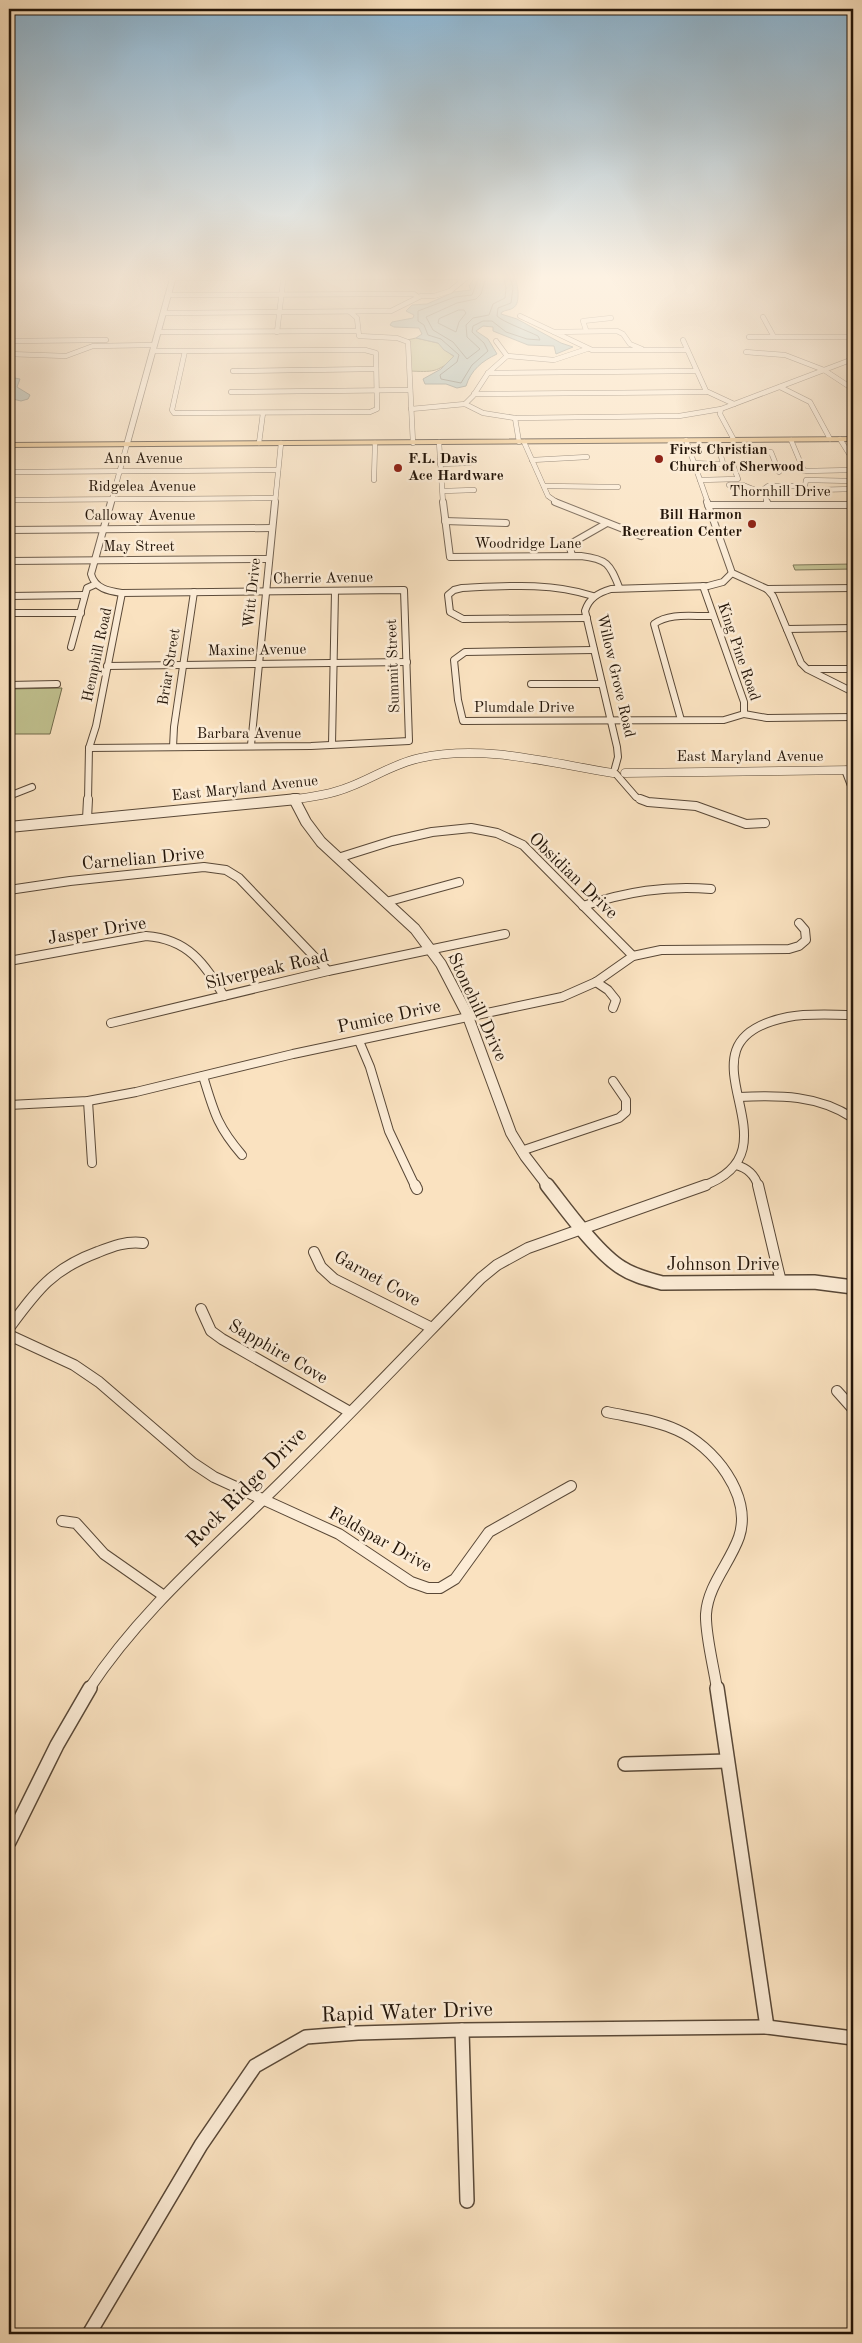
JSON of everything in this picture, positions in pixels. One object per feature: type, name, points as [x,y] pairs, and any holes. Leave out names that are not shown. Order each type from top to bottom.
[{"type":"main road","points":[[11,445],[853,439]]},
{"type":"street","points":[[71,647],[87,588],[96,584],[91,577],[95,560],[145,383]]},
{"type":"street","points":[[178,383],[172,412],[178,413],[372,412],[377,409],[376,383]]},
{"type":"street","points":[[410,383],[413,442]]},
{"type":"street","points":[[465,404],[481,383]]},
{"type":"street","points":[[702,383],[707,392]]},
{"type":"street","points":[[411,409],[465,404],[483,414],[515,418],[671,416],[721,409],[789,383]]},
{"type":"street","points":[[780,387],[810,402],[830,439]]},
{"type":"street","points":[[231,392],[410,390]]},
{"type":"street","points":[[474,394],[707,392],[734,404]]},
{"type":"street","points":[[721,409],[720,414],[734,440]]},
{"type":"street","points":[[259,444],[264,413]]},
{"type":"street","points":[[515,418],[521,442],[532,460],[549,498],[641,536]]},
{"type":"street","points":[[840,439],[853,460]]},
{"type":"street","points":[[686,440],[732,573],[767,589],[773,596],[800,663],[807,669],[853,692]]},
{"type":"street","points":[[791,440],[804,471],[853,470]]},
{"type":"street","points":[[439,442],[445,522],[492,521],[506,523]]},
{"type":"street","name":"Witt Drive","points":[[250,745],[281,443]]},
{"type":"street","points":[[374,480],[375,443]]},
{"type":"street","points":[[9,456],[11,445]]},
{"type":"street","points":[[723,463],[720,453],[771,452],[779,472]]},
{"type":"street","points":[[532,460],[575,460],[587,457]]},
{"type":"street","points":[[465,458],[472,460],[470,463],[440,461],[465,458]]},
{"type":"street","points":[[694,463],[734,464],[738,479],[700,483]]},
{"type":"street","name":"Ann Avenue","points":[[9,472],[278,470]]},
{"type":"street","points":[[805,486],[806,480],[853,482]]},
{"type":"street","points":[[700,483],[743,485],[765,494],[768,505]]},
{"type":"street","points":[[544,486],[605,485],[618,487]]},
{"type":"street","points":[[760,492],[768,486],[805,486],[814,490],[853,489]]},
{"type":"street","points":[[443,491],[474,490]]},
{"type":"street","points":[[814,490],[821,505]]},
{"type":"street","name":"Ridgelea Avenue","points":[[9,500],[275,498]]},
{"type":"street","name":"Thornhill Drive","points":[[708,505],[853,505]]},
{"type":"street","name":"Woodridge Lane","points":[[445,522],[450,557],[592,557],[608,564],[614,571],[619,587]]},
{"type":"street","points":[[572,556],[570,548],[572,543],[607,523]]},
{"type":"street","name":"Calloway Avenue","points":[[9,530],[272,528]]},
{"type":"street","name":"May Street","points":[[9,560],[269,559]]},
{"type":"street","name":"King Pine Road","points":[[610,720],[729,720],[744,714],[744,702],[703,586],[718,584],[732,573]]},
{"type":"street","name":"Hemphill Road","points":[[89,748],[95,731],[122,593],[105,589],[96,584]]},
{"type":"street","name":"Willow Grove Road","points":[[703,586],[619,587],[594,596],[586,608],[618,757],[619,771],[636,797],[648,802],[696,806],[746,824],[765,823]]},
{"type":"street","points":[[587,618],[463,619],[450,612],[448,595],[454,590],[462,588],[532,587],[567,589],[594,596]]},
{"type":"street","points":[[767,589],[853,588]]},
{"type":"street","name":"Cherrie Avenue","points":[[122,593],[404,590]]},
{"type":"street","name":"Summit Street","points":[[404,590],[410,741]]},
{"type":"street","points":[[332,744],[335,591]]},
{"type":"street","name":"Briar Street","points":[[173,747],[174,727],[194,592]]},
{"type":"street","points":[[9,596],[84,596]]},
{"type":"street","points":[[9,613],[81,613]]},
{"type":"street","points":[[681,720],[654,624],[659,619],[668,617],[713,616]]},
{"type":"street","points":[[787,629],[853,628]]},
{"type":"street","name":"Plumdale Drive","points":[[594,650],[465,652],[454,660],[458,700],[463,721],[610,720]]},
{"type":"street","name":"Maxine Avenue","points":[[107,666],[407,662]]},
{"type":"street","points":[[807,669],[853,669]]},
{"type":"street","points":[[9,685],[57,684]]},
{"type":"street","points":[[531,684],[602,684]]},
{"type":"street","points":[[744,714],[767,718],[853,717]]},
{"type":"street","name":"Barbara Avenue","points":[[89,748],[410,741]]},
{"type":"street","points":[[87,819],[89,748]]},
{"type":"street","name":"East Maryland Avenue","points":[[9,827],[294,799],[332,793],[350,787],[398,764],[436,755],[487,754],[619,771],[849,770]]},
{"type":"street","points":[[849,770],[853,792]]},
{"type":"street","points":[[9,796],[32,787]]},
{"type":"street","name":"Stonehill Drive","points":[[294,799],[311,832],[406,920],[431,949],[477,1038],[510,1131],[521,1151],[582,1228]]},
{"type":"street","name":"Obsidian Drive","points":[[338,858],[367,848],[444,830],[486,830],[500,833],[523,845],[633,956]]},
{"type":"street","name":"Carnelian Drive","points":[[9,890],[70,881],[194,868],[219,868],[240,878],[328,971]]},
{"type":"street","points":[[386,902],[459,882]]},
{"type":"street","points":[[584,906],[644,888],[686,886],[711,889]]},
{"type":"street","name":"Pumice Drive","points":[[9,1105],[88,1100],[562,997],[596,982],[633,956],[661,950],[789,949],[799,946],[806,940],[805,930],[800,923]]},
{"type":"street","name":"Silverpeak Road","points":[[111,1022],[328,971],[505,934]]},
{"type":"street","name":"Jasper Drive","points":[[9,961],[146,936],[163,937],[178,941],[188,949],[216,981],[224,996]]},
{"type":"street","points":[[596,982],[608,990],[616,1000],[613,1008]]},
{"type":"street","points":[[781,1282],[756,1178],[744,1167],[736,1164],[746,1143],[746,1125],[733,1076],[734,1053],[742,1038],[759,1026],[781,1019],[804,1016],[853,1015]]},
{"type":"street","points":[[360,1041],[375,1078],[383,1112],[396,1150],[417,1189]]},
{"type":"street","points":[[202,1076],[216,1119],[226,1136],[242,1155]]},
{"type":"street","points":[[521,1151],[619,1118],[626,1112],[626,1100],[613,1081]]},
{"type":"street","points":[[739,1097],[781,1095],[802,1097],[835,1107],[853,1118]]},
{"type":"street","points":[[88,1100],[92,1163]]},
{"type":"street","name":"Rock Ridge Drive","points":[[9,1842],[48,1762],[84,1698],[114,1654],[164,1596],[262,1501],[496,1265],[528,1248],[706,1185],[726,1174],[736,1164]]},
{"type":"street","name":"Johnson Drive","points":[[582,1228],[615,1266],[639,1278],[662,1283],[814,1282],[853,1287]]},
{"type":"street","points":[[9,1328],[44,1281],[60,1267],[78,1258],[128,1241],[143,1242]]},
{"type":"street","name":"Garnet Cove","points":[[314,1252],[316,1262],[322,1270],[334,1279],[432,1328]]},
{"type":"street","name":"Sapphire Cove","points":[[201,1309],[211,1331],[222,1339],[350,1412]]},
{"type":"street","name":"Feldspar Drive","points":[[9,1335],[74,1365],[99,1382],[193,1464],[214,1477],[262,1501],[338,1534],[411,1582],[428,1588],[440,1588],[455,1579],[489,1532],[571,1486]]},
{"type":"street","points":[[837,1391],[853,1409]]},
{"type":"street","points":[[607,1412],[680,1430],[695,1440],[708,1451],[724,1470],[734,1487],[742,1516],[741,1532],[709,1596],[706,1615],[767,2027]]},
{"type":"street","points":[[62,1521],[76,1523],[104,1554],[124,1570],[164,1596]]},
{"type":"street","points":[[625,1764],[727,1762]]},
{"type":"street","name":"Rapid Water Drive","points":[[89,2334],[201,2145],[255,2066],[306,2037],[358,2033],[462,2030],[767,2027],[853,2038]]},
{"type":"street","points":[[462,2030],[467,2201]]},
{"type":"green space","points":[[853,564],[853,569],[795,570],[793,565]]},
{"type":"green space","points":[[62,688],[50,734],[9,734],[9,689]]},
{"type":"water","points":[[9,383],[18,383],[17,387],[30,395],[28,399],[21,401],[9,398],[11,390]]},
{"type":"water","points":[[467,383],[466,386],[457,388],[446,384],[425,384]]},
{"type":"place","name":"First Christian Church of Sherwood","points":[[659,459]]},
{"type":"place","name":"F.L. Davis Ace Hardware","points":[[398,468]]},
{"type":"place","name":"Bill Harmon Recreation Center","points":[[752,524]]}]
